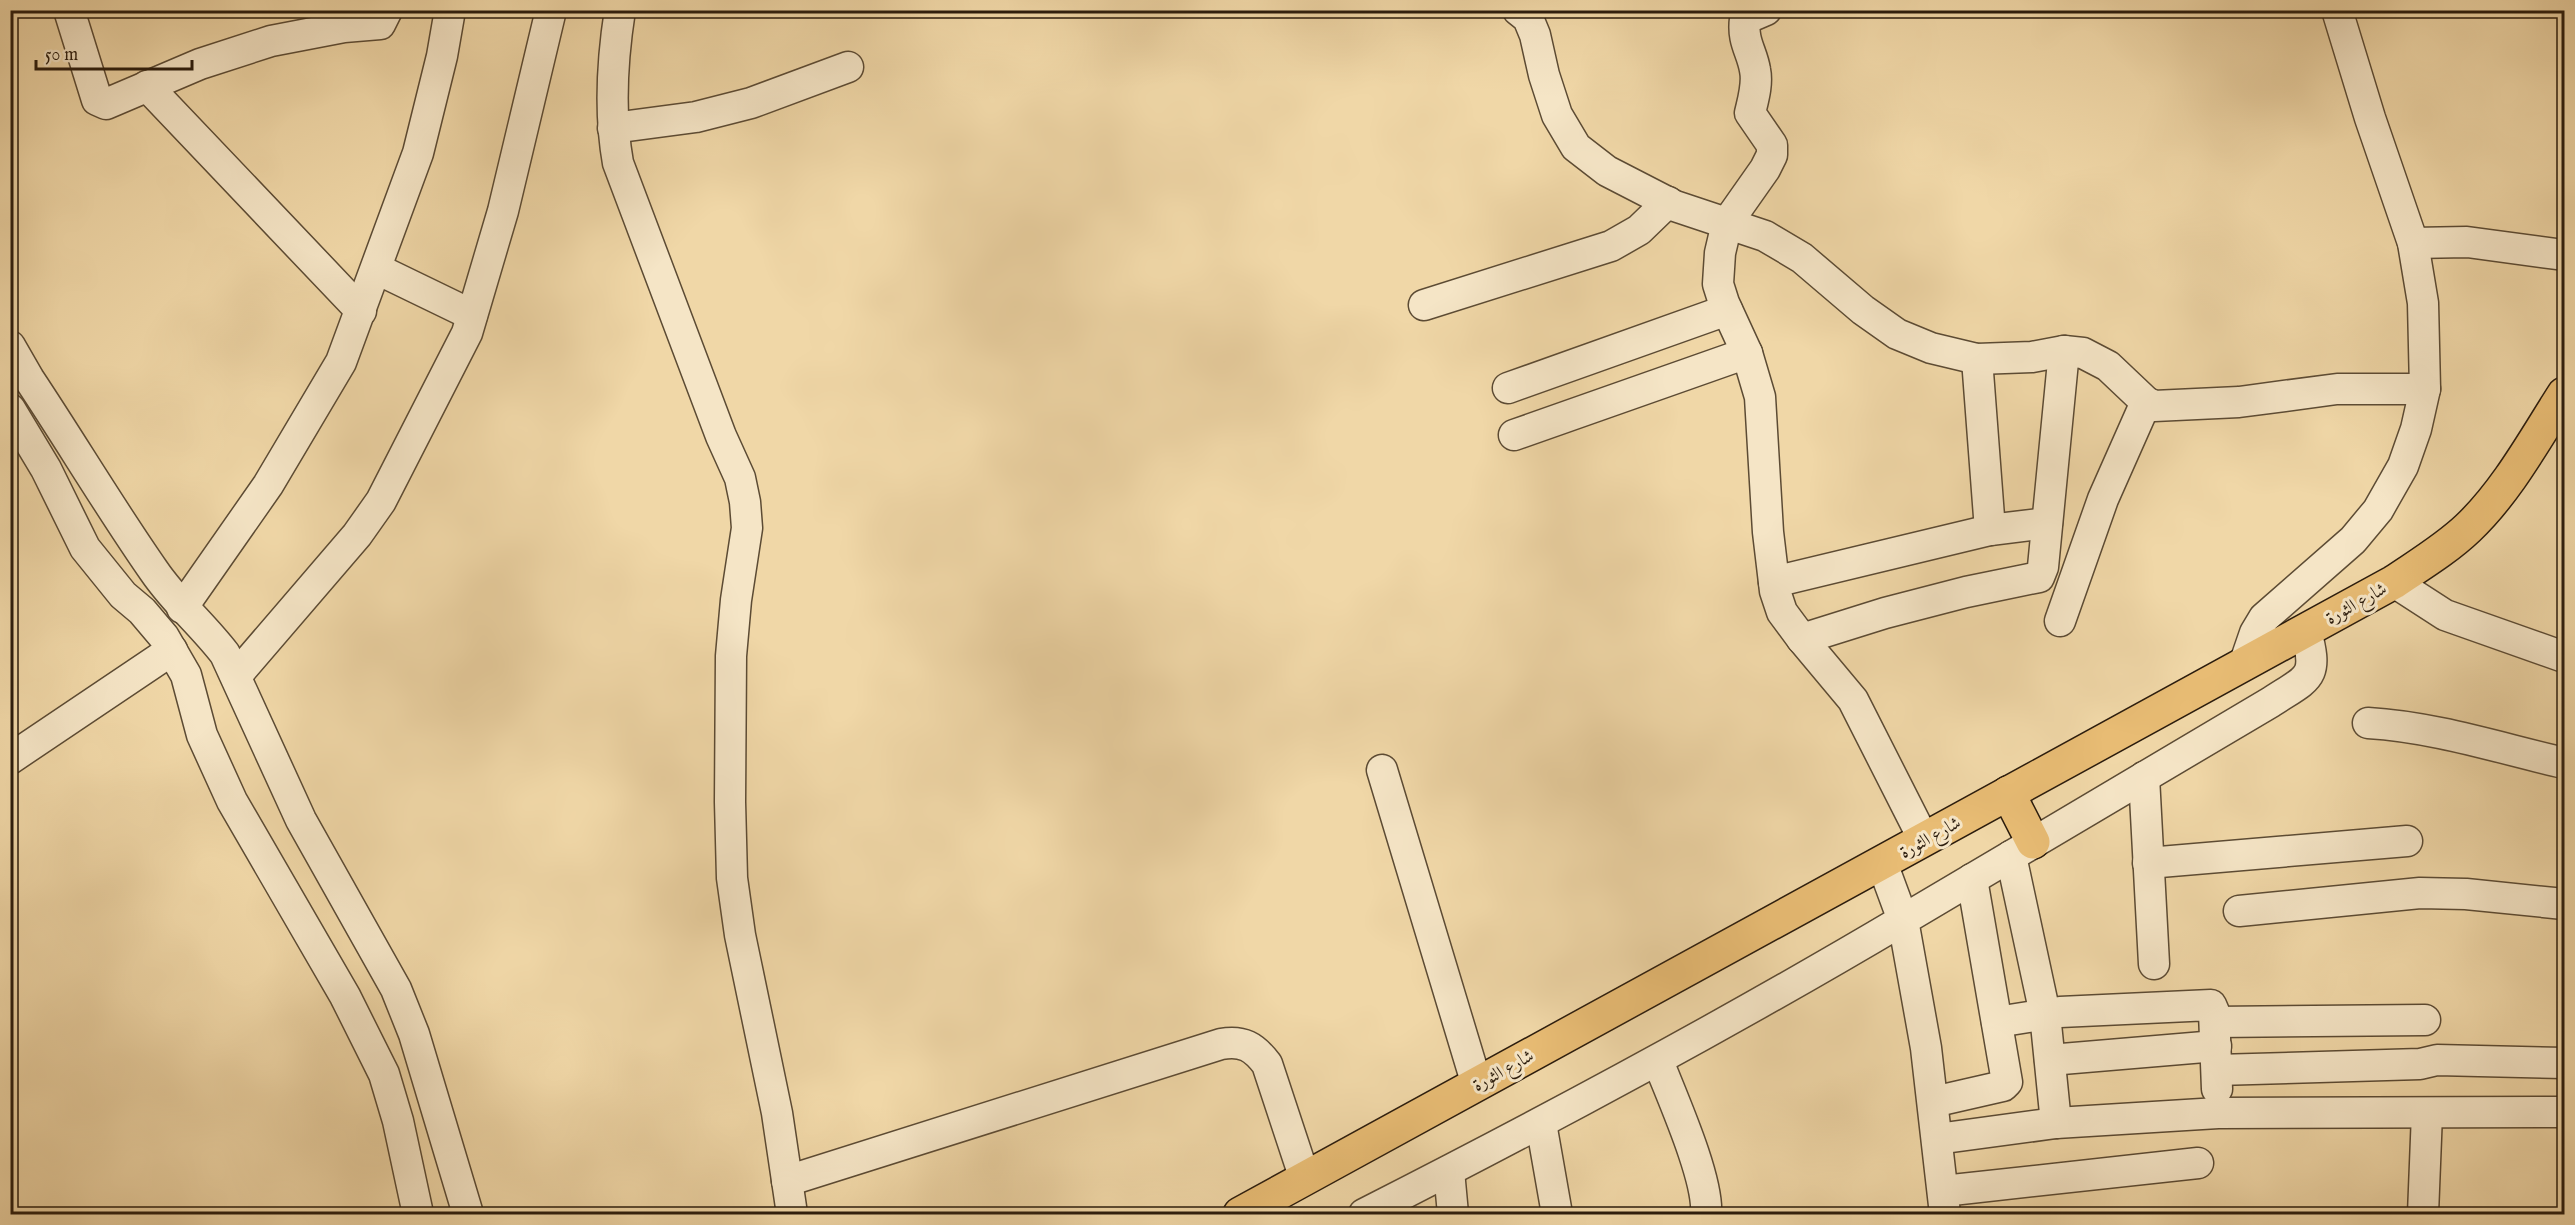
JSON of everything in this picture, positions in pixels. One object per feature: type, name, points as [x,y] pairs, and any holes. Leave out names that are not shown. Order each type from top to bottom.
[{"type":"main road","name":"شارع الثورة","points":[[1240,1215],[2394,582],[2433,557],[2469,528],[2504,485],[2565,394]]},
{"type":"main road","points":[[2008,793],[2022,849]]},
{"type":"street","points":[[69,10],[97,100],[106,104],[200,64],[271,41],[344,27],[380,24],[387,10]]},
{"type":"street","points":[[182,608],[268,485],[341,362],[418,153],[442,56],[450,10]]},
{"type":"street","points":[[236,676],[357,535],[381,501],[467,333],[503,211],[551,10]]},
{"type":"street","points":[[620,10],[612,83],[613,128],[618,163],[717,425],[740,478],[745,502],[747,528],[736,600],[731,656],[729,802],[732,878],[740,935],[777,1113],[792,1215]]},
{"type":"street","points":[[1518,10],[1528,18],[1535,35],[1544,75],[1557,115],[1576,147],[1607,171],[1668,202],[1765,236],[1802,258],[1863,310],[1897,334],[1931,348],[1977,359],[2032,357],[2064,351],[2084,353],[2109,366],[2146,402],[2154,406],[2240,402],[2337,389],[2425,389]]},
{"type":"street","points":[[1766,10],[1745,19],[1743,31],[1755,70],[1755,90],[1750,113],[1772,145],[1772,155],[1765,169],[1727,223],[1719,268],[1719,284],[1726,310],[1747,353],[1760,397],[1768,532],[1774,582],[1782,612],[1853,700],[1924,840]]},
{"type":"street","points":[[2244,665],[2255,633],[2264,618],[2354,540],[2378,510],[2403,466],[2416,429],[2425,389],[2422,303],[2413,243],[2370,118],[2337,10]]},
{"type":"street","points":[[613,128],[696,117],[751,103],[848,67]]},
{"type":"street","points":[[147,86],[361,311]]},
{"type":"street","points":[[1424,305],[1626,240],[1668,202]]},
{"type":"street","points":[[2413,243],[2467,242],[2565,255]]},
{"type":"street","points":[[377,268],[472,315]]},
{"type":"street","points":[[1508,388],[1726,310]]},
{"type":"street","points":[[10,346],[154,571],[182,608],[206,630],[225,654],[301,820],[396,989],[414,1034],[468,1215]]},
{"type":"street","points":[[1802,639],[1885,613],[1966,592],[2039,577],[2043,567],[2048,524],[2064,351]]},
{"type":"street","points":[[1514,435],[1747,353]]},
{"type":"street","points":[[1977,359],[1990,530]]},
{"type":"street","points":[[2060,621],[2103,499],[2146,402]]},
{"type":"street","points":[[10,409],[46,469],[85,548],[123,595],[142,611],[172,650],[186,675],[202,735],[232,801],[345,996],[384,1074],[398,1120],[418,1215]]},
{"type":"street","points":[[1774,582],[1990,530],[2048,524]]},
{"type":"street","points":[[2394,582],[2445,615],[2565,657]]},
{"type":"street","points":[[1364,1215],[1658,1061],[1761,1004],[2271,702],[2307,679],[2312,671],[2306,631]]},
{"type":"street","points":[[10,759],[172,650]]},
{"type":"street","points":[[2368,723],[2399,724],[2449,734],[2565,763]]},
{"type":"street","points":[[1382,770],[1477,1084]]},
{"type":"street","points":[[2144,777],[2154,964]]},
{"type":"street","points":[[2148,863],[2407,841]]},
{"type":"street","points":[[2022,849],[2045,1014],[2056,1123]]},
{"type":"street","points":[[1882,863],[1903,920],[1926,1048],[1944,1203],[2198,1163]]},
{"type":"street","points":[[1933,1102],[2006,1084],[1972,879]]},
{"type":"street","points":[[2240,911],[2420,893],[2466,894],[2565,904]]},
{"type":"street","points":[[1996,1022],[2045,1014],[2206,1004],[2213,1007],[2218,1113]]},
{"type":"street","points":[[2050,1060],[2216,1046],[2425,1020]]},
{"type":"street","points":[[787,1181],[1221,1044],[1234,1042],[1246,1044],[1257,1051],[1268,1065],[1305,1179]]},
{"type":"street","points":[[2216,1046],[2420,1065],[2437,1060],[2565,1063]]},
{"type":"street","points":[[1658,1061],[1694,1156],[1706,1215]]},
{"type":"street","points":[[1937,1139],[2056,1123],[2218,1113],[2565,1112]]},
{"type":"street","points":[[2423,1215],[2427,1113]]},
{"type":"street","points":[[1541,1123],[1557,1215]]},
{"type":"street","points":[[1449,1171],[1453,1215]]}]
